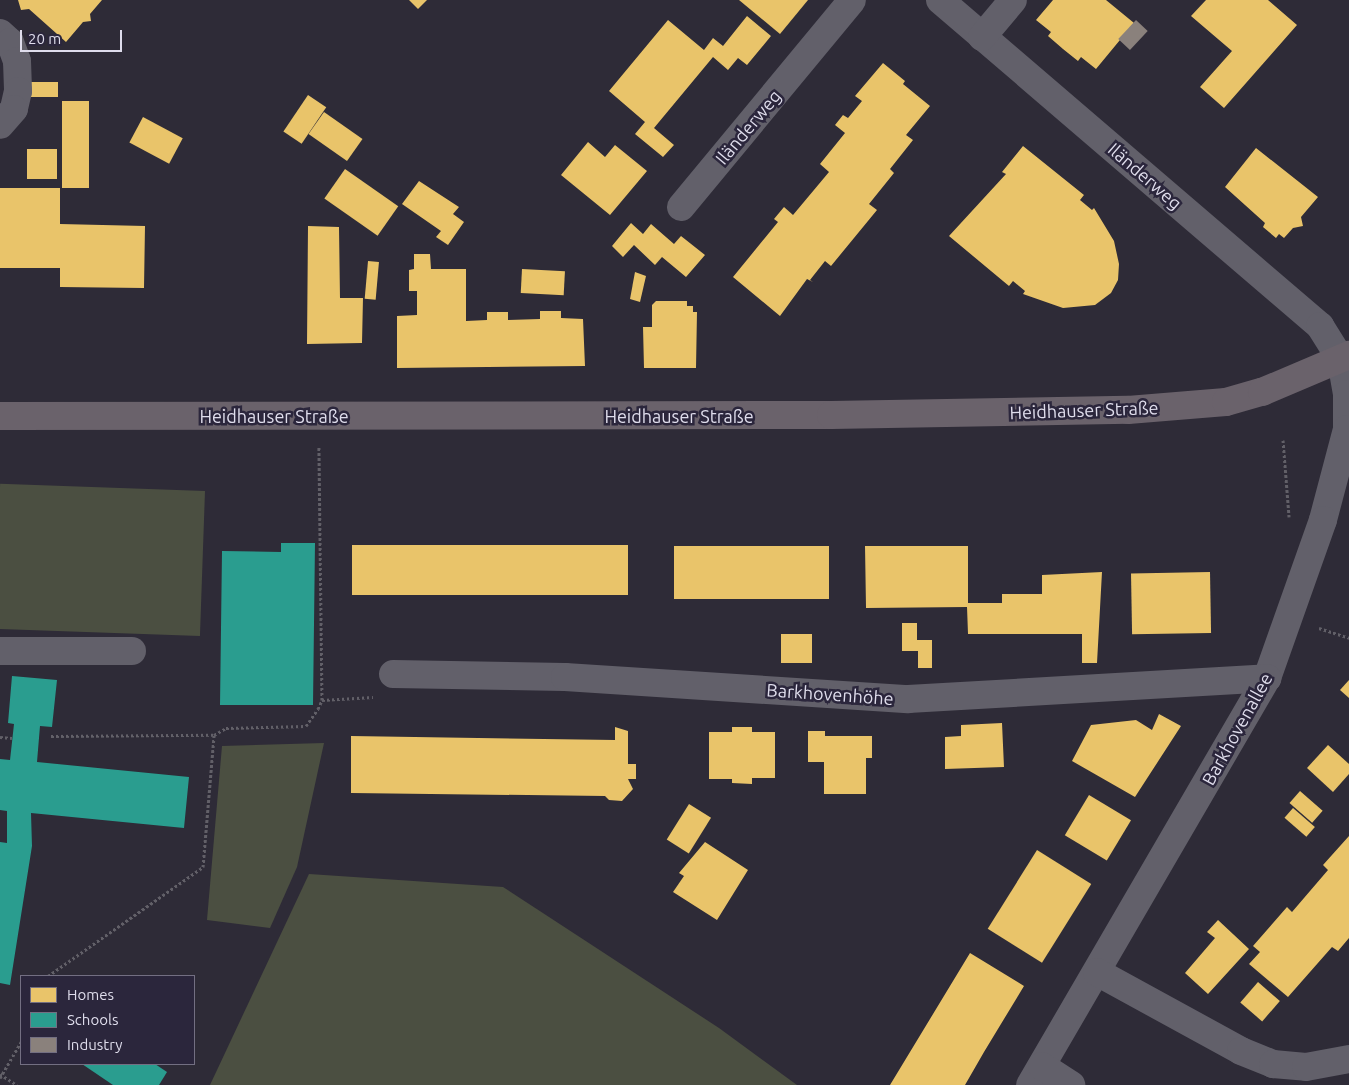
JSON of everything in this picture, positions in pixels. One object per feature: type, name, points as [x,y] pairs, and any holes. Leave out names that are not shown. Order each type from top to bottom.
[{"type":"main road","name":"Heidhauser Straße","points":[[0,416],[831,416],[1173,407],[1226,402],[1262,392],[1345,358]]},
{"type":"street","name":"Iländerweg","points":[[682,207],[852,0]]},
{"type":"street","name":"Iländerweg","points":[[940,0],[1320,326],[1345,358]]},
{"type":"street","points":[[982,36],[1013,0]]},
{"type":"street","points":[[0,33],[10,42],[17,61],[18,91],[14,108],[0,125]]},
{"type":"street","name":"Barkhovenallee","points":[[1071,1085],[1036,1076],[1267,678],[1323,520],[1347,429],[1345,358]]},
{"type":"street","points":[[0,651],[132,651]]},
{"type":"street","name":"Barkhovenhöhe","points":[[394,674],[565,677],[908,699],[1267,678]]},
{"type":"street","points":[[1096,972],[1241,1051],[1273,1064],[1306,1067],[1349,1059]]},
{"type":"path","points":[[51,736],[214,735],[226,728],[306,726],[322,700],[318,416]]},
{"type":"path","points":[[322,700],[348,700]]},
{"type":"path","points":[[49,975],[203,867],[214,735]]},
{"type":"path","points":[[0,737],[12,738]]},
{"type":"path","points":[[17,1085],[1,1076],[20,1044]]},
{"type":"green space","points":[[0,484],[205,491],[200,636],[0,629]]},
{"type":"green space","points":[[324,743],[297,867],[270,928],[207,920],[222,746]]},
{"type":"green space","points":[[309,874],[503,887],[719,1028],[797,1085],[210,1085]]},
{"type":"building: Homes","points":[[18,0],[102,0],[90,14],[91,21],[83,22],[66,42],[29,9],[21,10]]},
{"type":"building: Homes","points":[[409,0],[427,0],[418,9]]},
{"type":"building: Homes","points":[[739,0],[808,0],[780,34]]},
{"type":"building: Homes","points":[[1053,0],[1106,0],[1134,23],[1096,69],[1081,57],[1078,61],[1063,49],[1048,36],[1051,32],[1036,20]]},
{"type":"building: Homes","points":[[1206,0],[1268,0],[1297,25],[1224,108],[1200,87],[1232,51],[1191,16]]},
{"type":"building: Homes","points":[[747,16],[771,36],[747,65],[738,58],[728,70],[713,57],[654,128],[674,145],[663,157],[635,134],[645,122],[609,91],[668,20],[704,50],[713,38],[723,46]]},
{"type":"building: Homes","points":[[883,63],[905,81],[903,84],[930,106],[906,135],[913,140],[890,169],[894,173],[869,204],[877,210],[831,266],[825,261],[810,280],[813,282],[807,279],[780,316],[733,277],[778,222],[774,219],[784,207],[793,215],[829,172],[820,164],[845,133],[835,125],[843,115],[848,118],[862,101],[855,96]]},
{"type":"building: Homes","points":[[28,82],[58,82],[58,97],[28,97]]},
{"type":"building: Homes","points":[[308,95],[326,107],[302,144],[283,131]]},
{"type":"building: Homes","points":[[62,101],[89,101],[89,188],[62,188]]},
{"type":"building: Homes","points":[[324,112],[363,139],[347,161],[309,134]]},
{"type":"building: Homes","points":[[143,117],[183,138],[169,164],[129,143]]},
{"type":"building: Homes","points":[[588,142],[605,157],[615,145],[647,171],[610,215],[561,175]]},
{"type":"building: Homes","points":[[1023,146],[1084,195],[1080,200],[1092,210],[1094,208],[1114,241],[1119,264],[1118,280],[1111,293],[1095,305],[1063,308],[1023,294],[1025,291],[1013,281],[1009,286],[949,236],[1006,174],[1002,172]]},
{"type":"building: Homes","points":[[1256,148],[1318,197],[1301,217],[1303,226],[1293,228],[1284,238],[1279,234],[1276,238],[1263,227],[1265,223],[1225,187]]},
{"type":"building: Homes","points":[[27,149],[57,149],[57,179],[27,179]]},
{"type":"building: Homes","points":[[345,169],[398,206],[378,236],[324,198]]},
{"type":"building: Homes","points":[[419,181],[459,207],[453,214],[464,222],[448,245],[436,237],[441,231],[402,204]]},
{"type":"building: Homes","points":[[0,188],[60,188],[60,224],[145,226],[144,288],[60,287],[60,268],[0,268]]},
{"type":"building: Homes","points":[[631,223],[643,234],[651,224],[674,244],[681,236],[705,255],[686,277],[662,257],[655,265],[634,245],[623,257],[612,246]]},
{"type":"building: Homes","points":[[308,226],[339,227],[340,298],[363,298],[362,343],[307,344]]},
{"type":"building: Homes","points":[[414,254],[430,254],[431,269],[466,269],[466,321],[487,320],[487,312],[508,312],[508,320],[540,319],[540,311],[561,311],[561,318],[583,319],[585,366],[397,368],[397,316],[417,315],[417,291],[409,291],[409,270],[414,269]]},
{"type":"building: Homes","points":[[368,261],[379,262],[376,300],[365,299]]},
{"type":"building: Homes","points":[[522,269],[565,271],[564,295],[521,293]]},
{"type":"building: Homes","points":[[635,272],[646,276],[640,302],[630,299]]},
{"type":"building: Homes","points":[[656,301],[687,301],[687,306],[693,306],[693,312],[697,312],[696,368],[644,368],[643,327],[652,327],[652,305]]},
{"type":"building: Homes","points":[[352,545],[628,545],[628,595],[352,595]]},
{"type":"building: Homes","points":[[674,546],[829,546],[829,599],[674,599]]},
{"type":"building: Homes","points":[[865,546],[968,546],[968,603],[1002,603],[1002,594],[1042,594],[1042,575],[1102,572],[1097,663],[1082,663],[1082,634],[968,634],[967,607],[866,608]]},
{"type":"building: Homes","points":[[1210,572],[1211,633],[1132,634],[1131,573]]},
{"type":"building: Homes","points":[[902,623],[917,623],[917,640],[932,640],[932,668],[918,668],[918,651],[902,651]]},
{"type":"building: Homes","points":[[781,634],[812,634],[812,663],[781,663]]},
{"type":"building: Homes","points":[[1349,680],[1349,698],[1340,690]]},
{"type":"building: Homes","points":[[1159,714],[1181,726],[1135,797],[1072,761],[1091,725],[1136,720],[1152,730]]},
{"type":"building: Homes","points":[[1002,723],[1004,767],[945,769],[945,737],[961,736],[961,725]]},
{"type":"building: Homes","points":[[615,727],[628,731],[628,764],[636,764],[636,779],[628,779],[633,789],[622,801],[609,800],[605,796],[351,793],[351,736],[615,740]]},
{"type":"building: Homes","points":[[732,727],[752,727],[752,732],[775,732],[775,778],[752,778],[752,784],[732,783],[732,779],[709,779],[709,732],[732,732]]},
{"type":"building: Homes","points":[[808,731],[825,731],[825,736],[872,736],[872,758],[866,758],[866,794],[824,794],[824,762],[808,762]]},
{"type":"building: Homes","points":[[1328,745],[1349,764],[1349,774],[1333,792],[1307,768]]},
{"type":"building: Homes","points":[[1300,791],[1323,811],[1312,823],[1290,803]]},
{"type":"building: Homes","points":[[1089,795],[1131,820],[1107,861],[1065,835]]},
{"type":"building: Homes","points":[[689,804],[711,818],[689,853],[667,840]]},
{"type":"building: Homes","points":[[1293,808],[1315,827],[1306,837],[1284,818]]},
{"type":"building: Homes","points":[[1349,836],[1349,938],[1338,951],[1332,947],[1288,997],[1249,964],[1260,952],[1253,946],[1287,907],[1292,912],[1328,870],[1323,865]]},
{"type":"building: Homes","points":[[705,842],[748,870],[717,920],[673,892],[684,876],[679,873]]},
{"type":"building: Homes","points":[[1037,850],[1091,884],[1042,963],[988,929]]},
{"type":"building: Homes","points":[[1218,920],[1249,949],[1208,994],[1185,973],[1215,938],[1207,932]]},
{"type":"building: Homes","points":[[970,953],[1024,986],[965,1085],[890,1085]]},
{"type":"building: Homes","points":[[1258,982],[1280,1001],[1262,1021],[1240,1002]]},
{"type":"building: Schools","points":[[281,543],[315,543],[313,705],[220,705],[222,551],[281,552]]},
{"type":"building: Schools","points":[[12,676],[57,680],[52,727],[40,726],[37,762],[189,777],[184,828],[31,813],[32,846],[10,985],[0,983],[0,842],[7,843],[7,811],[0,810],[0,759],[10,760],[14,724],[8,723]]},
{"type":"building: Schools","points":[[83,1065],[156,1065],[167,1072],[159,1085],[113,1085]]},
{"type":"building: Industry","points":[[1136,20],[1148,31],[1130,50],[1118,39]]}]
